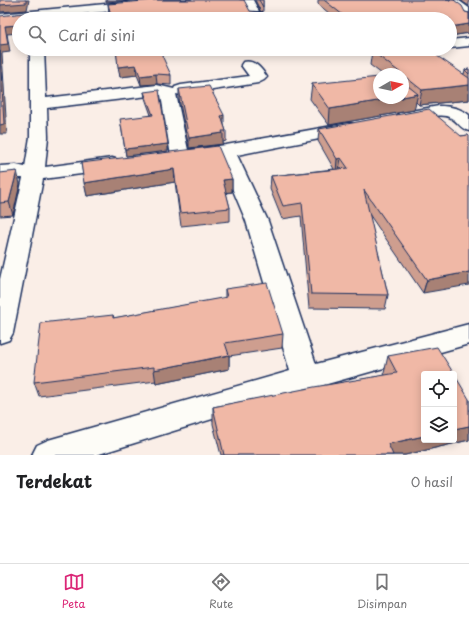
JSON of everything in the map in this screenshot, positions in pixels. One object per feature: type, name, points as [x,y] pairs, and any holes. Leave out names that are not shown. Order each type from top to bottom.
[{"type":"street","points":[[74,12],[185,0]]},
{"type":"street","points":[[248,0],[254,12]]},
{"type":"street","points":[[451,0],[467,13],[464,17]]},
{"type":"street","points":[[14,7],[21,12]]},
{"type":"street","points":[[0,18],[12,18]]},
{"type":"street","points":[[457,43],[469,42]]},
{"type":"street","points":[[0,334],[22,236],[34,174],[39,137],[37,56]]},
{"type":"street","points":[[38,104],[157,90],[168,92],[253,80],[259,77],[248,65]]},
{"type":"street","points":[[168,92],[173,157],[226,151],[362,125]]},
{"type":"street","points":[[392,119],[438,112],[449,112],[458,115],[469,126]]},
{"type":"street","points":[[226,151],[257,220],[306,378]]},
{"type":"street","points":[[0,172],[34,174],[126,162]]},
{"type":"street","points":[[48,455],[306,378],[469,334]]},
{"type":"building","points":[[0,0],[26,0],[26,3],[0,5]]},
{"type":"building","points":[[156,0],[244,0],[250,11],[263,12],[110,12],[108,4]]},
{"type":"building","points":[[259,0],[263,0],[263,7]]},
{"type":"building","points":[[324,0],[454,0],[462,6],[465,12],[469,13],[469,24],[457,26],[457,12],[339,12]]},
{"type":"building","points":[[12,14],[12,26],[5,26],[8,44],[0,45],[0,16]]},
{"type":"building","points":[[0,51],[4,124],[0,125]]},
{"type":"building","points":[[117,56],[162,56],[171,75],[156,74],[140,76],[136,65],[118,67]]},
{"type":"building","points":[[379,56],[437,56],[469,78],[469,85],[422,90],[409,80],[409,68],[394,68]]},
{"type":"building","points":[[373,78],[373,102],[330,109],[312,84]]},
{"type":"building","points":[[209,86],[224,115],[221,116],[226,131],[222,131],[223,133],[189,138],[179,89]]},
{"type":"building","points":[[409,87],[418,94],[409,96]]},
{"type":"building","points":[[159,90],[168,144],[125,149],[120,119],[153,115],[144,92]]},
{"type":"building","points":[[429,109],[461,136],[469,136],[469,272],[427,280],[364,190],[388,295],[311,294],[302,203],[283,206],[271,176],[348,168],[341,158],[337,159],[319,129]]},
{"type":"building","points":[[218,146],[232,179],[223,180],[230,208],[180,213],[174,169],[84,183],[81,163]]},
{"type":"building","points":[[17,171],[9,202],[0,203],[0,173]]},
{"type":"building","points":[[267,283],[283,334],[225,343],[229,355],[154,370],[154,367],[34,382],[41,323],[113,315],[113,318],[227,297],[225,289]]},
{"type":"building","points":[[437,347],[452,371],[421,371],[421,437],[388,444],[393,455],[224,455],[213,407],[314,387],[397,373],[388,356]]},
{"type":"building","points":[[457,379],[469,399],[469,426],[457,428]]}]
